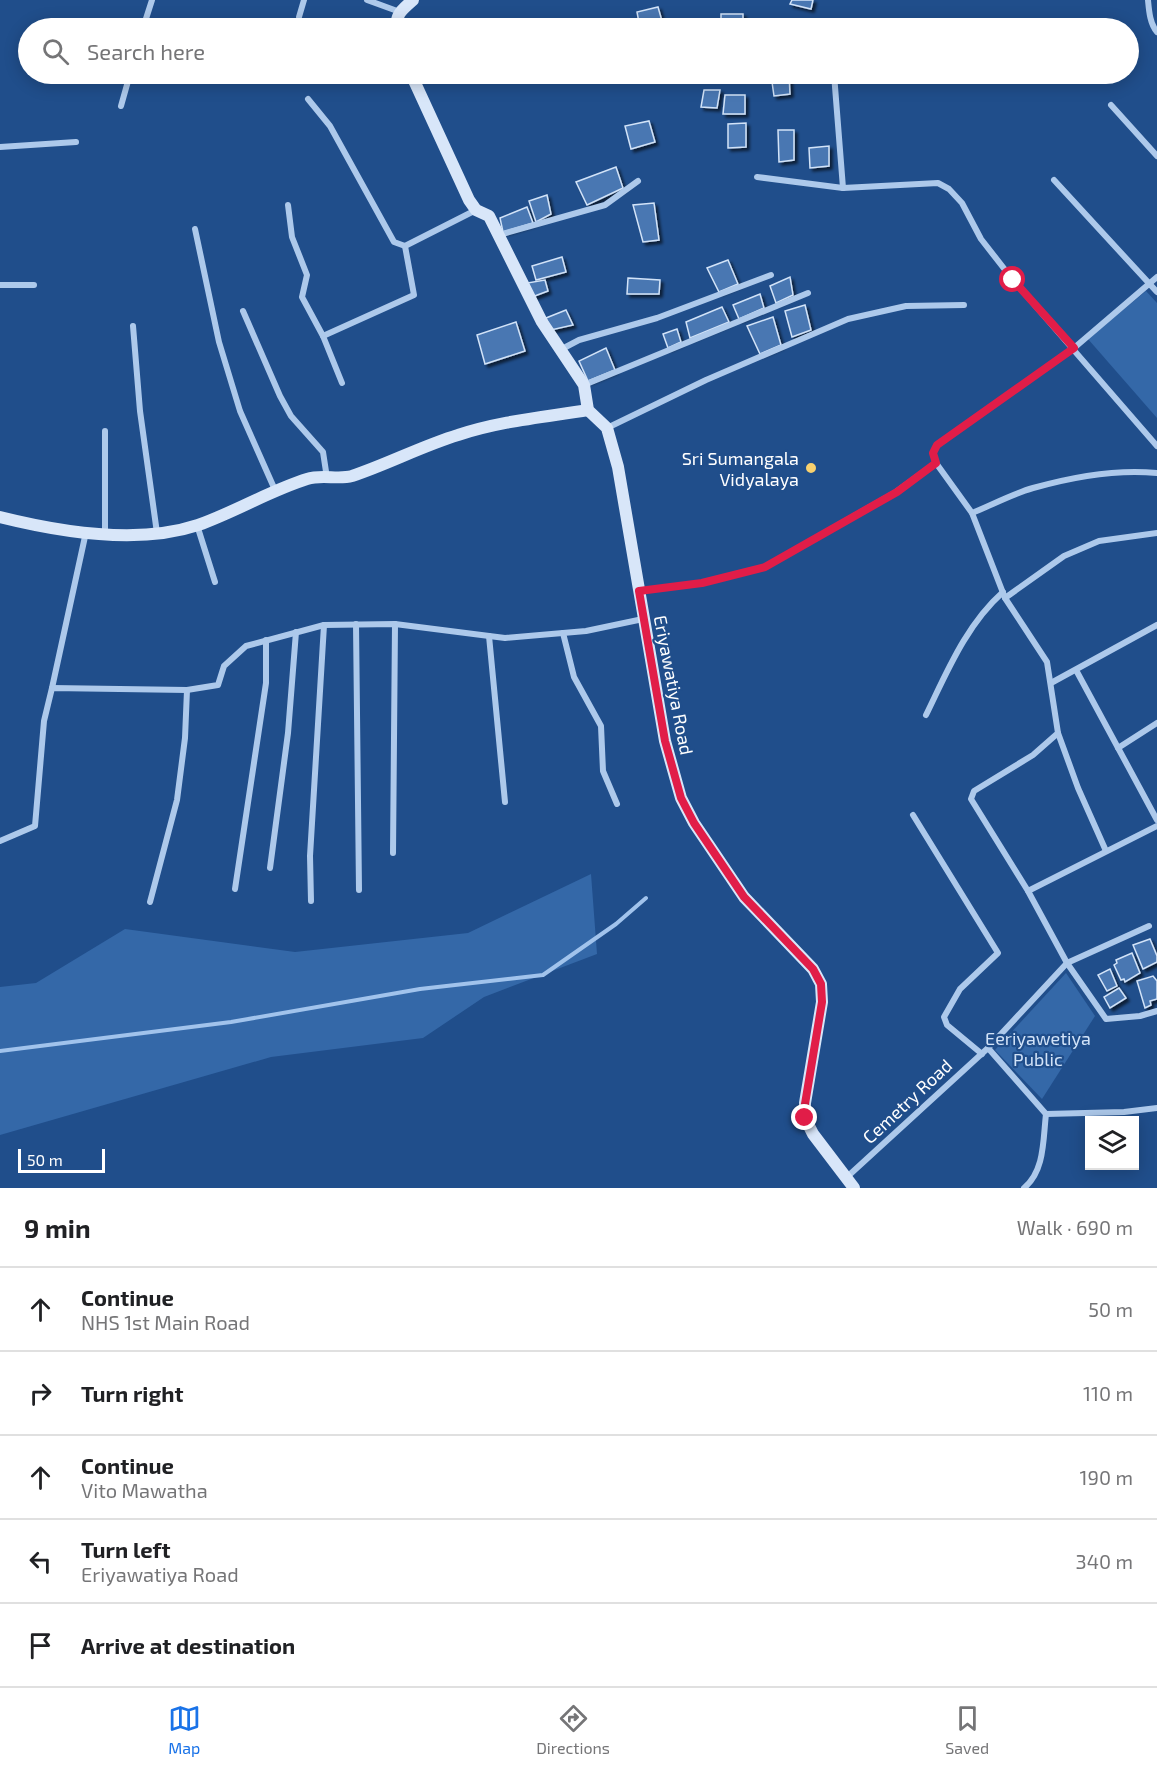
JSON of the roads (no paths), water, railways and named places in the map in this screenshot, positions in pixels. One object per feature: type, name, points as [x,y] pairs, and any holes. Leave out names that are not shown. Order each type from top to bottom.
[{"type":"street","points":[[146,18],[152,0]]},
{"type":"street","points":[[299,17],[303,0]]},
{"type":"street","points":[[367,0],[400,12]]},
{"type":"street","points":[[397,18],[413,0]]},
{"type":"street","points":[[1148,0],[1154,30],[1157,32]]},
{"type":"street","points":[[121,106],[127,84]]},
{"type":"street","points":[[416,84],[469,200],[476,210],[489,216],[542,322],[584,385],[588,410],[607,428],[706,380],[848,319],[906,306],[964,305]]},
{"type":"street","points":[[835,84],[843,188]]},
{"type":"street","points":[[308,99],[330,126],[394,242],[405,246],[476,210]]},
{"type":"street","points":[[1111,105],[1157,156]]},
{"type":"street","points":[[0,147],[76,142]]},
{"type":"street","points":[[757,177],[843,188],[938,183],[950,189],[962,203],[981,239],[1013,280],[1157,446]]},
{"type":"street","points":[[1054,180],[1157,292]]},
{"type":"street","points":[[499,236],[605,205],[638,181]]},
{"type":"street","points":[[288,205],[292,237],[308,275],[302,297],[323,336],[342,383]]},
{"type":"street","points":[[195,229],[219,342],[240,411],[275,490]]},
{"type":"street","points":[[323,336],[414,295],[405,246]]},
{"type":"street","points":[[560,350],[579,340],[657,318],[771,275]]},
{"type":"street","points":[[1106,851],[1078,788],[1058,733],[1047,662],[1004,595],[972,513],[936,463],[933,453],[937,445],[1074,348],[1157,277]]},
{"type":"street","points":[[0,285],[34,285]]},
{"type":"street","points":[[584,385],[808,292]]},
{"type":"street","points":[[243,311],[291,416],[323,452],[327,478]]},
{"type":"street","points":[[134,326],[140,411],[157,534]]},
{"type":"street","points":[[0,517],[23,523],[105,535],[157,534],[197,525],[275,490],[310,478],[349,477],[458,435],[494,425],[588,410]]},
{"type":"street","name":"Eriyawatiya Road","points":[[607,428],[618,467],[665,741],[681,798],[694,823],[744,897],[813,969],[821,984],[822,1002],[805,1104],[805,1118],[813,1134],[850,1183]]},
{"type":"street","points":[[105,431],[105,535]]},
{"type":"street","points":[[639,591],[702,583],[765,567],[897,492],[936,463]]},
{"type":"street","points":[[972,513],[1032,488],[1093,476],[1136,471],[1157,473]]},
{"type":"street","points":[[197,525],[215,582]]},
{"type":"street","points":[[0,841],[34,826],[43,732],[86,532]]},
{"type":"street","points":[[926,716],[965,636],[988,605],[1064,556],[1099,541],[1157,533]]},
{"type":"street","points":[[52,688],[187,690],[218,685],[224,666],[246,646],[324,625],[395,624],[505,638],[586,631],[643,619]]},
{"type":"street","points":[[356,624],[360,890]]},
{"type":"street","points":[[393,853],[395,624]]},
{"type":"street","points":[[311,901],[310,856],[324,625]]},
{"type":"street","points":[[1051,683],[1157,625]]},
{"type":"street","points":[[270,868],[288,734],[296,632]]},
{"type":"street","points":[[563,633],[574,677],[601,726],[603,771],[616,804]]},
{"type":"street","points":[[489,636],[505,802]]},
{"type":"street","points":[[235,889],[266,683],[266,640]]},
{"type":"street","points":[[1076,670],[1157,820]]},
{"type":"street","points":[[150,902],[177,800],[185,738],[187,690]]},
{"type":"street","points":[[1119,748],[1157,723]]},
{"type":"street","points":[[1058,733],[1033,755],[974,791],[971,799],[1028,891],[1067,963],[1106,1019],[1140,1016],[1157,1011]]},
{"type":"street","points":[[913,815],[998,953],[960,989],[944,1017],[947,1024],[982,1054]]},
{"type":"street","points":[[1028,891],[1157,826]]},
{"type":"street","name":"Cemetry Road","points":[[850,1183],[988,1048],[1067,963],[1149,926]]},
{"type":"street","points":[[988,1048],[1046,1114],[1041,1160],[1033,1180],[1024,1188]]},
{"type":"street","points":[[1046,1114],[1124,1112],[1157,1108]]},
{"type":"waterway","points":[[0,1051],[231,1022],[420,989],[543,975],[616,924],[646,898]]},
{"type":"place","name":"Sri Sumangala Vidyalaya","points":[[811,468]]},
{"type":"park label","name":"Eeriyawetiya Public","points":[[1038,1048]]}]
